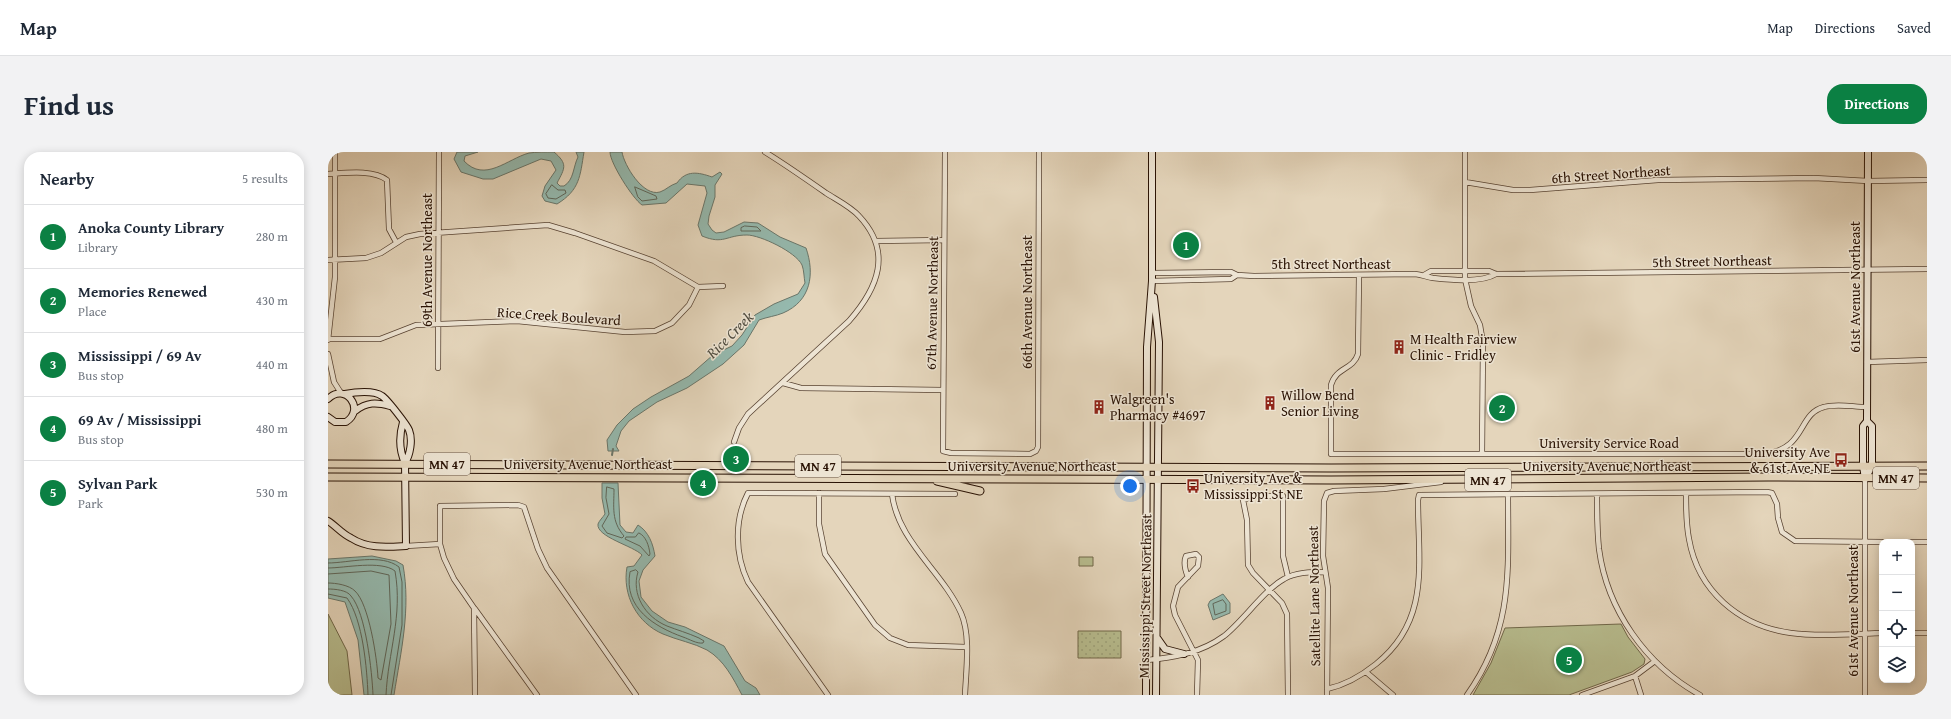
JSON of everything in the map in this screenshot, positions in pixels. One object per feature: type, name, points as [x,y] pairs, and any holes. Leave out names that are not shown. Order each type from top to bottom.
[{"type":"main road","name":"University Avenue Northeast","points":[[328,464],[405,463],[1147,468],[1927,466]]},
{"type":"main road","name":"University Avenue Northeast","points":[[328,477],[405,476],[1146,480],[1449,480],[1768,477],[1865,479],[1927,478]]},
{"type":"main road","points":[[925,478],[980,491]]},
{"type":"street","points":[[328,340],[333,297],[335,260],[335,152]]},
{"type":"street","name":"69th Avenue Northeast","points":[[438,368],[439,152]]},
{"type":"street","points":[[734,442],[739,428],[748,414],[849,321],[868,297],[879,270],[876,241],[859,215],[765,152]]},
{"type":"street","name":"67th Avenue Northeast","points":[[945,152],[942,448],[946,453]]},
{"type":"street","name":"66th Avenue Northeast","points":[[946,453],[1030,454],[1036,451],[1038,447],[1039,152]]},
{"type":"street","name":"Mississippi Street Northeast","points":[[1146,695],[1147,347],[1152,281],[1152,152]]},
{"type":"street","points":[[1465,152],[1465,279],[1470,301],[1480,325],[1483,343],[1482,454]]},
{"type":"street","name":"61st Avenue Northeast","points":[[1865,695],[1865,479],[1863,466],[1863,426],[1867,421],[1868,152]]},
{"type":"street","points":[[328,174],[373,174],[381,176],[387,180],[389,229],[396,242]]},
{"type":"street","name":"6th Street Northeast","points":[[1465,182],[1513,190],[1536,190],[1658,180],[1814,178],[1868,181],[1927,180]]},
{"type":"street","points":[[328,260],[366,258],[381,253],[396,242],[420,234],[548,225],[575,233],[654,262],[698,287],[723,286]]},
{"type":"street","points":[[876,241],[944,240]]},
{"type":"street","name":"5th Street Northeast","points":[[1424,275],[1431,271],[1489,271],[1496,274],[1927,269]]},
{"type":"street","name":"5th Street Northeast","points":[[1152,273],[1231,272],[1237,275],[1424,275],[1432,278],[1465,279],[1489,278],[1496,274]]},
{"type":"street","name":"5th Street Northeast","points":[[1152,281],[1232,280],[1237,275]]},
{"type":"street","name":"University Service Road","points":[[1359,275],[1358,354],[1352,365],[1335,375],[1331,385],[1331,454],[1774,453],[1788,447],[1799,435],[1812,414],[1823,407],[1832,405],[1867,408]]},
{"type":"street","name":"Mississippi Street Northeast","points":[[1152,281],[1159,342],[1156,695]]},
{"type":"street","name":"Rice Creek Boulevard","points":[[328,340],[380,339],[389,337],[408,328],[439,324],[517,321],[625,332],[655,331],[672,323],[690,305],[698,287]]},
{"type":"street","points":[[328,354],[334,382],[343,394],[352,400],[355,411]]},
{"type":"street","points":[[1867,362],[1927,360]]},
{"type":"street","points":[[783,382],[801,388],[942,390]]},
{"type":"street","points":[[328,399],[334,395],[343,394],[372,393],[382,396],[392,406],[409,430],[410,454],[405,463]]},
{"type":"street","points":[[329,420],[339,423],[346,422],[352,417],[355,411],[369,403],[380,403],[392,406]]},
{"type":"street","name":"61st Avenue Northeast","points":[[1865,479],[1872,466],[1872,426],[1867,421]]},
{"type":"street","points":[[403,422],[400,432],[401,454],[405,463],[406,546]]},
{"type":"street","name":"Satellite Lane Northeast","points":[[1327,695],[1328,588],[1323,556],[1325,497],[1327,493],[1330,491],[1384,489],[1449,480]]},
{"type":"street","points":[[828,695],[748,582],[744,574],[738,553],[738,531],[744,500],[748,493],[955,494]]},
{"type":"street","points":[[820,493],[819,524],[825,554],[875,625],[890,638],[908,645],[966,647]]},
{"type":"street","points":[[1686,493],[1688,532],[1693,557],[1707,585],[1725,605],[1748,620],[1778,631],[1793,633],[1879,634]]},
{"type":"street","points":[[1327,689],[1341,686],[1366,672],[1395,646],[1409,624],[1414,611],[1418,585],[1418,500],[1420,495],[1772,493],[1777,504],[1779,525],[1785,535],[1795,541],[1879,542]]},
{"type":"street","points":[[892,494],[893,506],[900,523],[961,613],[965,623],[966,695]]},
{"type":"street","points":[[1467,695],[1488,661],[1504,613],[1508,579],[1508,494]]},
{"type":"street","points":[[1597,494],[1599,550],[1608,584],[1630,630],[1655,661],[1680,682],[1700,695]]},
{"type":"street","points":[[1288,577],[1282,556],[1283,496],[1255,496],[1243,500],[1247,520],[1248,565],[1253,573],[1282,603],[1287,614],[1288,695]]},
{"type":"street","points":[[536,695],[448,569],[440,544],[440,506],[524,506],[538,549],[547,568],[636,695]]},
{"type":"street","points":[[328,521],[343,533],[359,542],[376,547],[440,544]]},
{"type":"street","points":[[1915,542],[1927,542]]},
{"type":"street","points":[[1188,577],[1184,569],[1184,559],[1186,556],[1196,554],[1199,557],[1198,566],[1188,577],[1178,587],[1175,593],[1173,611],[1194,651],[1198,665],[1197,695]]},
{"type":"street","points":[[1146,660],[1194,651],[1222,636],[1270,590],[1288,577],[1298,574],[1325,572]]},
{"type":"street","points":[[474,608],[475,695]]},
{"type":"street","points":[[1915,633],[1927,633]]},
{"type":"street","points":[[1157,638],[1165,649],[1184,654]]},
{"type":"street","points":[[1582,695],[1635,676],[1655,661]]},
{"type":"street","points":[[1366,672],[1393,695]]},
{"type":"street","points":[[1635,676],[1641,695]]},
{"type":"green space","points":[[1079,557],[1093,557],[1093,566],[1079,566]]},
{"type":"green space","points":[[328,614],[347,651],[352,695],[328,695]]},
{"type":"green space","points":[[1621,624],[1628,637],[1645,659],[1644,664],[1632,672],[1569,695],[1473,695],[1491,663],[1505,628]]},
{"type":"green space","points":[[1078,631],[1121,631],[1121,658],[1078,658]]},
{"type":"water","points":[[457,152],[478,152],[465,156],[464,161],[472,167],[480,170],[488,170],[496,168],[529,153],[554,152],[562,160],[564,166],[557,183],[560,186],[564,186],[570,180],[573,173],[578,157],[576,152],[584,152],[580,175],[575,188],[565,199],[557,204],[545,201],[542,196],[545,186],[556,170],[551,161],[541,159],[493,179],[483,179],[461,172],[454,159]]},
{"type":"water","name":"Rice Creek","points":[[610,152],[622,152],[626,164],[635,179],[647,190],[654,192],[662,191],[677,183],[688,174],[697,173],[712,177],[720,172],[722,174],[715,185],[715,197],[709,216],[708,224],[712,230],[716,233],[724,232],[744,222],[758,223],[780,237],[806,248],[810,267],[808,286],[800,301],[783,313],[759,320],[744,345],[723,364],[687,388],[657,402],[629,421],[621,431],[616,446],[619,451],[608,451],[607,440],[617,425],[633,409],[651,397],[689,376],[713,355],[732,346],[742,335],[755,315],[774,304],[798,294],[805,283],[803,267],[798,260],[793,255],[769,241],[747,235],[740,235],[720,240],[709,239],[702,236],[698,225],[707,193],[705,186],[687,184],[666,203],[642,205],[633,196],[623,180],[614,164]]},
{"type":"water","points":[[602,483],[618,483],[620,525],[626,532],[633,533],[638,525],[645,531],[652,543],[655,556],[643,570],[639,581],[641,597],[652,611],[668,622],[685,627],[724,646],[745,681],[756,688],[760,695],[742,695],[728,670],[713,654],[697,645],[663,634],[654,629],[646,623],[633,607],[627,588],[627,567],[634,566],[642,555],[609,537],[599,529],[598,524],[605,514],[602,498]]},
{"type":"water","points":[[372,556],[396,561],[403,565],[406,614],[394,695],[364,695],[358,640],[345,602],[328,598],[328,559]]},
{"type":"water","points":[[1223,594],[1230,603],[1230,613],[1213,620],[1208,605],[1210,601]]},
{"type":"waterway","name":"Rice Creek","points":[[612,455],[613,449]]},
{"type":"place","name":"Anoka County Library","points":[[1186,245]]},
{"type":"place","name":"M Health Fairview Clinic - Fridley","points":[[1399,347]]},
{"type":"place","name":"Willow Bend Senior Living","points":[[1270,403]]},
{"type":"place","name":"Walgreen's Pharmacy #4697","points":[[1099,407]]},
{"type":"place","name":"Memories Renewed","points":[[1502,408]]},
{"type":"place","name":"Mississippi / 69 Av","points":[[736,459]]},
{"type":"place","name":"University Ave & 61st Ave NE","points":[[1841,460]]},
{"type":"place","name":"69 Av / Mississippi","points":[[703,483]]},
{"type":"place","name":"University Ave & Mississippi St NE","points":[[1193,486]]},
{"type":"place","name":"Sylvan Park","points":[[1569,660]]}]
